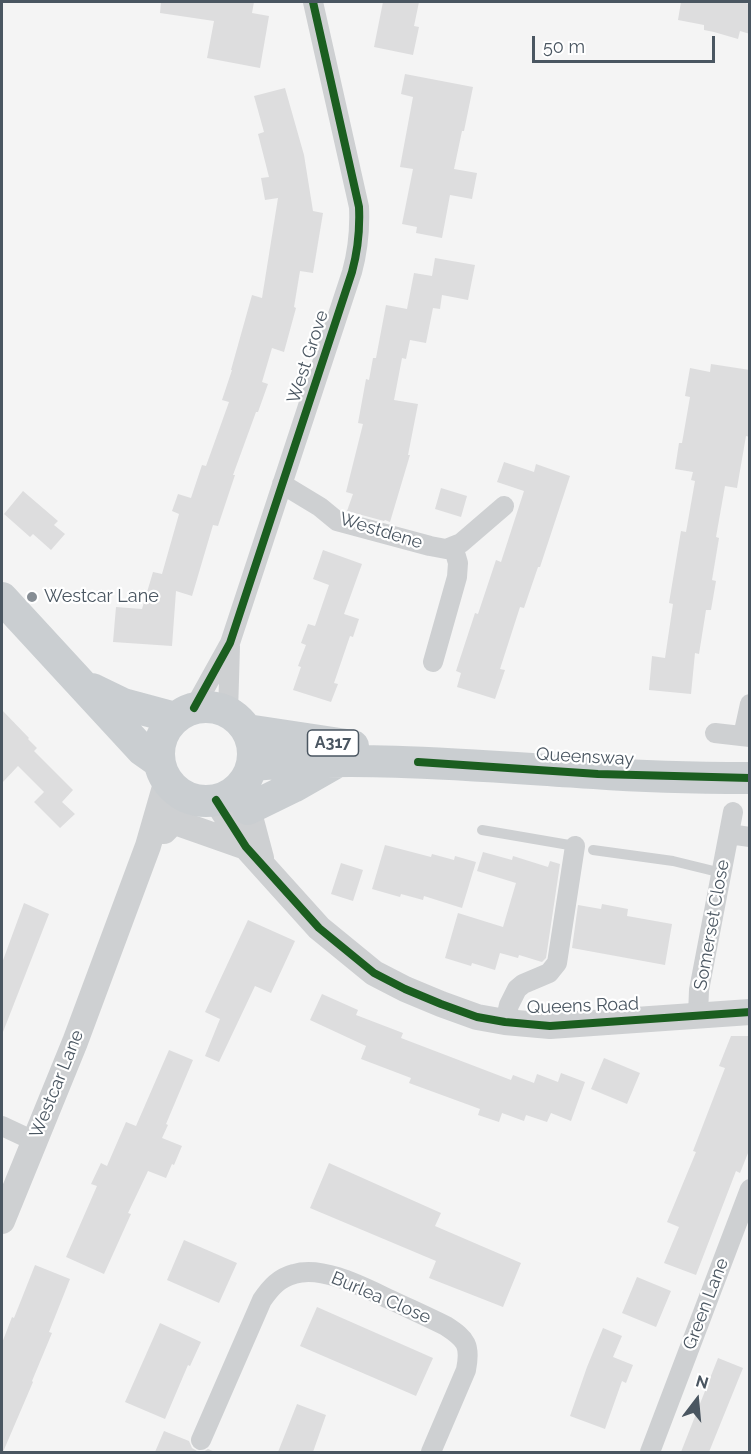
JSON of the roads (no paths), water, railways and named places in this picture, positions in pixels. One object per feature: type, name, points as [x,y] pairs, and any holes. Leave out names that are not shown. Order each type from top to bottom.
[{"type":"main road","points":[[2,598],[163,771],[174,789],[195,808],[223,798],[248,785],[253,745],[238,721],[222,710],[207,707],[185,713],[170,724],[162,737],[159,746],[163,771]]},
{"type":"main road","points":[[83,685],[123,704],[185,713]]},
{"type":"main road","name":"Queensway","points":[[238,721],[357,746],[418,762]]},
{"type":"main road","name":"Queensway","points":[[248,785],[339,761],[418,762],[598,774],[750,778]]},
{"type":"main road","name":"A317","points":[[248,785],[293,787],[339,761]]},
{"type":"street","name":"West Grove","points":[[185,713],[230,643],[358,250],[360,228],[356,187],[313,2]]},
{"type":"street","name":"Westdene","points":[[282,484],[338,520],[429,546],[446,549],[453,546]]},
{"type":"street","points":[[433,662],[457,577],[458,563],[453,546],[461,543],[504,506]]},
{"type":"street","name":"West Grove","points":[[230,643],[238,721]]},
{"type":"street","points":[[714,734],[746,737],[750,704]]},
{"type":"street","name":"Westcar Lane","points":[[2,1221],[75,1042],[148,846],[163,771]]},
{"type":"street","name":"Queens Road","points":[[248,785],[264,869]]},
{"type":"street","points":[[195,808],[246,847]]},
{"type":"street","name":"Westcar Lane","points":[[148,846],[195,808]]},
{"type":"street","name":"Queens Road","points":[[195,808],[246,847],[319,928],[374,973],[441,1004],[477,1017],[550,1026],[750,1012]]},
{"type":"street","name":"Somerset Close","points":[[698,1015],[699,990],[733,812]]},
{"type":"street","name":"Somerset Close","points":[[729,834],[750,837]]},
{"type":"street","points":[[505,1022],[509,1005],[517,989],[549,973],[557,963],[584,848]]},
{"type":"street","points":[[2,1126],[34,1141]]},
{"type":"street","name":"Green Lane","points":[[650,1452],[750,1189]]},
{"type":"street","name":"Burlea Close","points":[[201,1440],[262,1299],[275,1282],[295,1273],[311,1273],[331,1275],[351,1282],[446,1326],[460,1335],[467,1346],[466,1370],[437,1450]]},
{"type":"lane","points":[[482,830],[673,861],[722,873]]},
{"type":"place","name":"Westcar Lane","points":[[32,597]]}]
